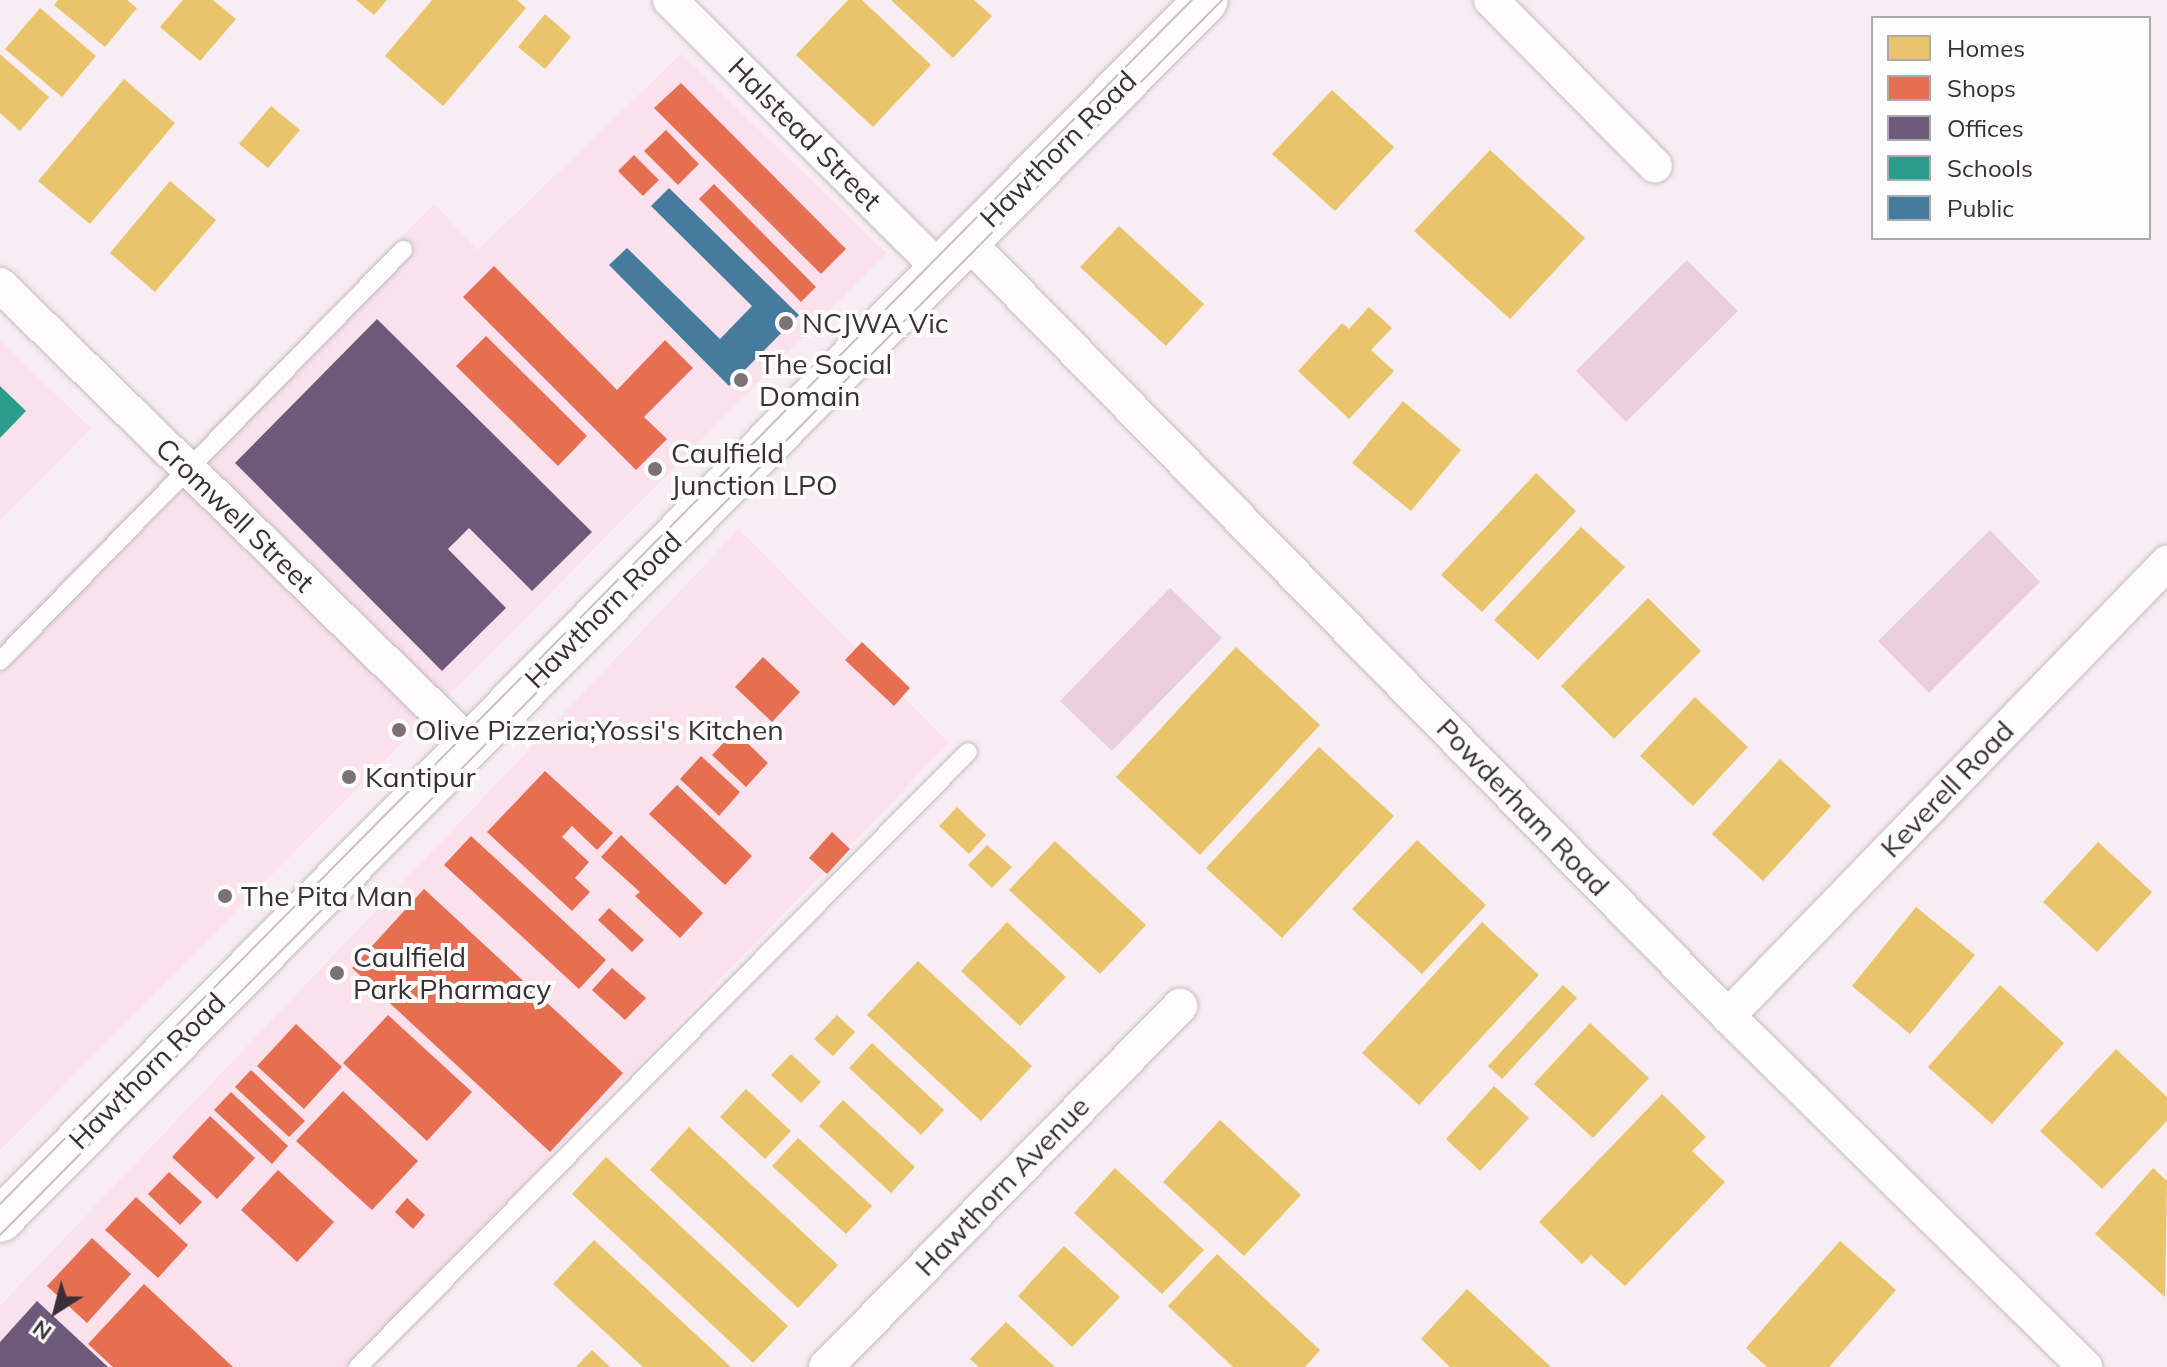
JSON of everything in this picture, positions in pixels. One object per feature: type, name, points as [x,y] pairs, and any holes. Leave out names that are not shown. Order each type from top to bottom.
[{"type":"main road","name":"Hawthorn Road","points":[[0,1220],[1206,0]]},
{"type":"street","name":"Halstead Street","points":[[670,0],[954,255]]},
{"type":"street","points":[[1491,0],[1655,166]]},
{"type":"street","name":"Powderham Road","points":[[954,255],[2085,1367]]},
{"type":"street","name":"Cromwell Street","points":[[0,285],[470,744]]},
{"type":"street","name":"Keverell Road","points":[[1728,1016],[2167,563]]},
{"type":"street","name":"Hawthorn Avenue","points":[[826,1367],[1180,1006]]},
{"type":"lane","points":[[0,661],[403,250]]},
{"type":"lane","points":[[358,1367],[968,752]]},
{"type":"shaded area","points":[[681,54],[886,253],[0,1150],[0,642],[434,204],[478,250]]},
{"type":"shaded area","points":[[1687,260],[1738,311],[1626,422],[1576,371]]},
{"type":"shaded area","points":[[0,341],[91,428],[0,520]]},
{"type":"shaded area","points":[[739,529],[949,743],[346,1367],[0,1367],[0,1306]]},
{"type":"shaded area","points":[[1990,530],[2040,582],[1929,693],[1878,641]]},
{"type":"shaded area","points":[[1170,588],[1222,638],[1112,751],[1060,701]]},
{"type":"building: Homes","points":[[58,0],[127,0],[137,8],[105,47],[54,5]]},
{"type":"building: Homes","points":[[183,0],[213,0],[236,19],[200,61],[160,27]]},
{"type":"building: Homes","points":[[356,0],[387,0],[374,15]]},
{"type":"building: Homes","points":[[432,0],[517,0],[526,8],[443,106],[385,56]]},
{"type":"building: Homes","points":[[848,0],[862,0],[931,65],[873,127],[796,55]]},
{"type":"building: Homes","points":[[891,0],[974,0],[992,16],[953,58]]},
{"type":"building: Homes","points":[[40,8],[96,56],[62,97],[5,49]]},
{"type":"building: Homes","points":[[545,14],[571,37],[545,69],[518,47]]},
{"type":"building: Homes","points":[[0,54],[49,97],[20,131],[0,113]]},
{"type":"building: Homes","points":[[124,79],[175,123],[90,224],[38,181]]},
{"type":"building: Homes","points":[[1332,90],[1394,147],[1335,211],[1272,154]]},
{"type":"building: Homes","points":[[271,106],[300,130],[268,168],[239,144]]},
{"type":"building: Homes","points":[[1490,150],[1585,238],[1510,319],[1414,231]]},
{"type":"building: Homes","points":[[170,181],[216,220],[155,292],[110,253]]},
{"type":"building: Homes","points":[[1119,226],[1204,304],[1166,346],[1080,267]]},
{"type":"building: Homes","points":[[1369,307],[1392,328],[1371,350],[1394,371],[1349,419],[1298,371],[1342,323],[1349,329]]},
{"type":"building: Homes","points":[[1403,401],[1461,450],[1411,511],[1352,463]]},
{"type":"building: Homes","points":[[1536,473],[1576,511],[1482,612],[1441,575]]},
{"type":"building: Homes","points":[[1581,527],[1625,567],[1538,660],[1494,620]]},
{"type":"building: Homes","points":[[1648,598],[1701,651],[1614,739],[1561,686]]},
{"type":"building: Homes","points":[[1236,647],[1320,725],[1200,855],[1116,777]]},
{"type":"building: Homes","points":[[1695,697],[1748,747],[1693,806],[1640,756]]},
{"type":"building: Homes","points":[[1319,747],[1394,816],[1282,938],[1206,868]]},
{"type":"building: Homes","points":[[1780,759],[1831,806],[1763,881],[1712,834]]},
{"type":"building: Homes","points":[[957,807],[986,835],[969,854],[939,826]]},
{"type":"building: Homes","points":[[1417,840],[1486,905],[1422,974],[1352,909]]},
{"type":"building: Homes","points":[[1055,841],[1146,925],[1100,974],[1009,890]]},
{"type":"building: Homes","points":[[2098,842],[2152,892],[2097,952],[2043,902]]},
{"type":"building: Homes","points":[[987,845],[1012,867],[992,888],[968,865]]},
{"type":"building: Homes","points":[[1916,907],[1975,955],[1910,1034],[1852,986]]},
{"type":"building: Homes","points":[[1007,922],[1066,977],[1020,1026],[961,971]]},
{"type":"building: Homes","points":[[1482,922],[1539,975],[1419,1105],[1362,1053]]},
{"type":"building: Homes","points":[[918,961],[1032,1066],[981,1121],[867,1015]]},
{"type":"building: Homes","points":[[1563,985],[1577,998],[1502,1079],[1488,1066]]},
{"type":"building: Homes","points":[[2000,985],[2064,1043],[1992,1124],[1928,1067]]},
{"type":"building: Homes","points":[[837,1015],[855,1032],[833,1056],[814,1039]]},
{"type":"building: Homes","points":[[1590,1023],[1649,1078],[1593,1138],[1534,1084]]},
{"type":"building: Homes","points":[[872,1043],[944,1110],[921,1135],[849,1068]]},
{"type":"building: Homes","points":[[2116,1049],[2167,1097],[2167,1121],[2102,1189],[2040,1131]]},
{"type":"building: Homes","points":[[791,1054],[821,1082],[801,1103],[771,1075]]},
{"type":"building: Homes","points":[[1494,1086],[1529,1118],[1480,1171],[1446,1139]]},
{"type":"building: Homes","points":[[746,1089],[791,1131],[765,1159],[720,1117]]},
{"type":"building: Homes","points":[[1662,1094],[1706,1137],[1692,1151],[1725,1182],[1625,1286],[1591,1255],[1582,1264],[1539,1222]]},
{"type":"building: Homes","points":[[843,1100],[915,1167],[891,1193],[819,1126]]},
{"type":"building: Homes","points":[[1220,1120],[1301,1195],[1244,1256],[1163,1182]]},
{"type":"building: Homes","points":[[689,1127],[838,1265],[798,1308],[650,1170]]},
{"type":"building: Homes","points":[[798,1138],[872,1206],[846,1234],[772,1166]]},
{"type":"building: Homes","points":[[606,1157],[788,1326],[753,1363],[572,1194]]},
{"type":"building: Homes","points":[[1115,1168],[1204,1250],[1162,1294],[1074,1213]]},
{"type":"building: Homes","points":[[2153,1168],[2167,1181],[2165,1297],[2095,1234]]},
{"type":"building: Homes","points":[[594,1240],[731,1367],[643,1367],[553,1284]]},
{"type":"building: Homes","points":[[1840,1241],[1896,1290],[1829,1367],[1767,1367],[1746,1348]]},
{"type":"building: Homes","points":[[1064,1246],[1120,1297],[1072,1347],[1018,1296]]},
{"type":"building: Homes","points":[[1217,1254],[1320,1350],[1305,1367],[1233,1367],[1168,1306]]},
{"type":"building: Homes","points":[[1467,1289],[1551,1367],[1450,1367],[1421,1339]]},
{"type":"building: Homes","points":[[1006,1322],[1055,1367],[979,1367],[970,1359]]},
{"type":"building: Homes","points":[[592,1350],[610,1367],[576,1367]]},
{"type":"building: Shops","points":[[681,83],[846,249],[821,274],[654,108]]},
{"type":"building: Shops","points":[[666,130],[699,164],[678,185],[644,151]]},
{"type":"building: Shops","points":[[634,155],[659,180],[643,196],[618,171]]},
{"type":"building: Shops","points":[[714,184],[816,287],[801,302],[699,199]]},
{"type":"building: Shops","points":[[494,266],[617,390],[665,340],[693,368],[644,417],[667,439],[636,470],[463,297]]},
{"type":"building: Shops","points":[[486,336],[587,436],[558,466],[456,366]]},
{"type":"building: Shops","points":[[862,642],[910,688],[894,706],[845,660]]},
{"type":"building: Shops","points":[[763,657],[800,692],[772,722],[735,687]]},
{"type":"building: Shops","points":[[735,731],[768,763],[746,787],[712,755]]},
{"type":"building: Shops","points":[[701,756],[740,792],[719,816],[680,779]]},
{"type":"building: Shops","points":[[545,771],[613,833],[597,850],[572,826],[562,837],[589,862],[575,878],[590,892],[572,911],[487,832]]},
{"type":"building: Shops","points":[[677,785],[752,856],[725,885],[649,814]]},
{"type":"building: Shops","points":[[832,832],[850,849],[827,874],[809,858]]},
{"type":"building: Shops","points":[[621,835],[703,913],[680,938],[635,896],[640,892],[601,857]]},
{"type":"building: Shops","points":[[471,836],[606,960],[579,989],[444,865]]},
{"type":"building: Shops","points":[[424,889],[623,1073],[550,1152],[352,968]]},
{"type":"building: Shops","points":[[609,908],[644,940],[632,952],[598,920]]},
{"type":"building: Shops","points":[[612,968],[646,998],[625,1020],[592,990]]},
{"type":"building: Shops","points":[[388,1015],[472,1092],[427,1141],[343,1063]]},
{"type":"building: Shops","points":[[296,1024],[342,1067],[304,1109],[257,1066]]},
{"type":"building: Shops","points":[[251,1070],[305,1121],[289,1137],[235,1087]]},
{"type":"building: Shops","points":[[343,1091],[418,1161],[372,1210],[296,1141]]},
{"type":"building: Shops","points":[[231,1092],[288,1146],[272,1164],[214,1110]]},
{"type":"building: Shops","points":[[210,1116],[255,1158],[217,1199],[172,1157]]},
{"type":"building: Shops","points":[[278,1170],[334,1222],[297,1262],[241,1210]]},
{"type":"building: Shops","points":[[169,1172],[202,1202],[180,1225],[148,1194]]},
{"type":"building: Shops","points":[[136,1197],[188,1245],[158,1278],[105,1230]]},
{"type":"building: Shops","points":[[407,1198],[425,1215],[413,1229],[395,1212]]},
{"type":"building: Shops","points":[[92,1238],[131,1274],[87,1323],[47,1286]]},
{"type":"building: Shops","points":[[144,1284],[233,1367],[113,1367],[88,1344]]},
{"type":"building: Offices","points":[[377,319],[592,532],[532,591],[469,528],[448,549],[506,608],[442,671],[235,463]]},
{"type":"building: Offices","points":[[37,1301],[108,1367],[0,1367],[0,1342]]},
{"type":"building: Schools","points":[[0,386],[26,411],[0,438]]},
{"type":"building: Public","points":[[669,188],[799,315],[729,386],[609,265],[627,248],[720,339],[752,306],[651,206]]},
{"type":"tram line","points":[[0,1204],[1192,0]]},
{"type":"tram line","points":[[0,1235],[1222,0]]},
{"type":"place","name":"NCJWA Vic","points":[[786,323]]},
{"type":"place","name":"The Social Domain","points":[[741,380]]},
{"type":"place","name":"Caulfield Junction LPO","points":[[655,469]]},
{"type":"place","name":"Olive Pizzeria;Yossi's Kitchen","points":[[399,730]]},
{"type":"place","name":"Kantipur","points":[[349,777]]},
{"type":"place","name":"The Pita Man","points":[[225,896]]},
{"type":"place","name":"Caulfield Park Pharmacy","points":[[337,973]]}]
